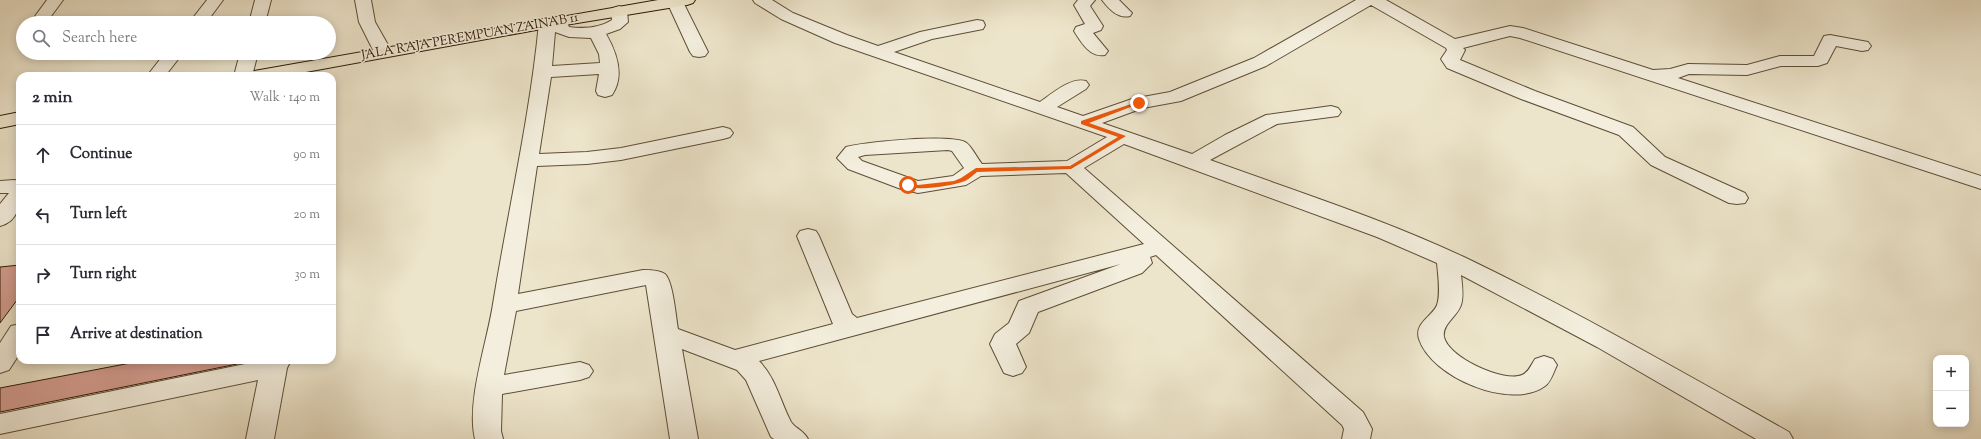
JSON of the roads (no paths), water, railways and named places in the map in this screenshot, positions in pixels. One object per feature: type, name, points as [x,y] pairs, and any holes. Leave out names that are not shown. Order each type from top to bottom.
[{"type":"main road","name":"JALA RAJA PEREMPUAN ZAINAB 11","points":[[276,72],[553,22],[681,1]]},
{"type":"main road","points":[[0,122],[16,119]]},
{"type":"street","points":[[43,16],[55,0]]},
{"type":"street","points":[[202,16],[215,0]]},
{"type":"street","points":[[259,16],[263,0]]},
{"type":"street","points":[[363,0],[367,22],[383,52]]},
{"type":"street","points":[[761,0],[787,16],[810,27],[1194,161],[1385,232],[1448,259],[1606,342],[1779,439]]},
{"type":"street","points":[[1088,0],[1082,5],[1095,26],[1082,31],[1099,50]]},
{"type":"street","points":[[1110,0],[1124,13]]},
{"type":"street","points":[[1083,123],[1139,103],[1174,98],[1260,62],[1368,0]]},
{"type":"street","points":[[1374,0],[1453,45],[1456,50],[1450,59],[1453,64],[1527,94],[1626,131],[1658,161],[1737,198]]},
{"type":"street","points":[[681,1],[699,52]]},
{"type":"street","points":[[553,22],[562,30],[570,32],[596,31],[612,27],[620,22],[618,12]]},
{"type":"street","points":[[489,439],[487,431],[489,387],[505,305],[528,160],[553,22]]},
{"type":"street","points":[[878,52],[909,39],[948,29],[977,25]]},
{"type":"street","points":[[596,31],[610,56],[610,68],[605,91]]},
{"type":"street","points":[[1453,45],[1510,32],[1518,32],[1981,183]]},
{"type":"street","points":[[1650,74],[1671,74],[1688,69],[1747,70],[1778,61],[1818,61],[1822,59],[1830,40],[1862,46]]},
{"type":"street","points":[[159,72],[169,60]]},
{"type":"street","points":[[244,72],[247,60]]},
{"type":"street","points":[[543,72],[610,68]]},
{"type":"street","points":[[1043,108],[1080,85]]},
{"type":"street","points":[[1194,161],[1232,139],[1273,119],[1332,112]]},
{"type":"street","points":[[528,160],[587,158],[621,154],[723,133]]},
{"type":"street","points":[[976,170],[959,147],[949,144],[865,149],[853,151],[847,158],[855,165],[908,185],[918,187],[959,181],[976,170],[1071,168],[1123,136]]},
{"type":"street","points":[[1071,168],[1353,418],[1358,429],[1356,439]]},
{"type":"street","points":[[0,187],[16,187]]},
{"type":"street","points":[[0,219],[16,198]]},
{"type":"street","points":[[808,236],[842,318],[850,325],[856,326]]},
{"type":"street","points":[[735,359],[1161,247]]},
{"type":"street","points":[[1014,367],[1003,344],[1004,340],[1020,328],[1028,308],[1134,268],[1140,263],[1140,259],[1135,254]]},
{"type":"street","points":[[1448,259],[1449,304],[1444,314],[1434,321],[1431,331],[1432,339],[1438,350],[1457,367],[1478,377],[1514,388],[1533,384],[1542,374],[1544,365]]},
{"type":"street","points":[[505,305],[649,277],[654,278],[659,284],[684,439]]},
{"type":"street","points":[[1014,285],[1028,308]]},
{"type":"street","points":[[666,334],[746,364],[757,375],[781,430],[794,439]]},
{"type":"street","points":[[5,361],[16,340]]},
{"type":"street","points":[[0,424],[276,364],[260,439]]},
{"type":"street","points":[[489,387],[580,371]]}]
